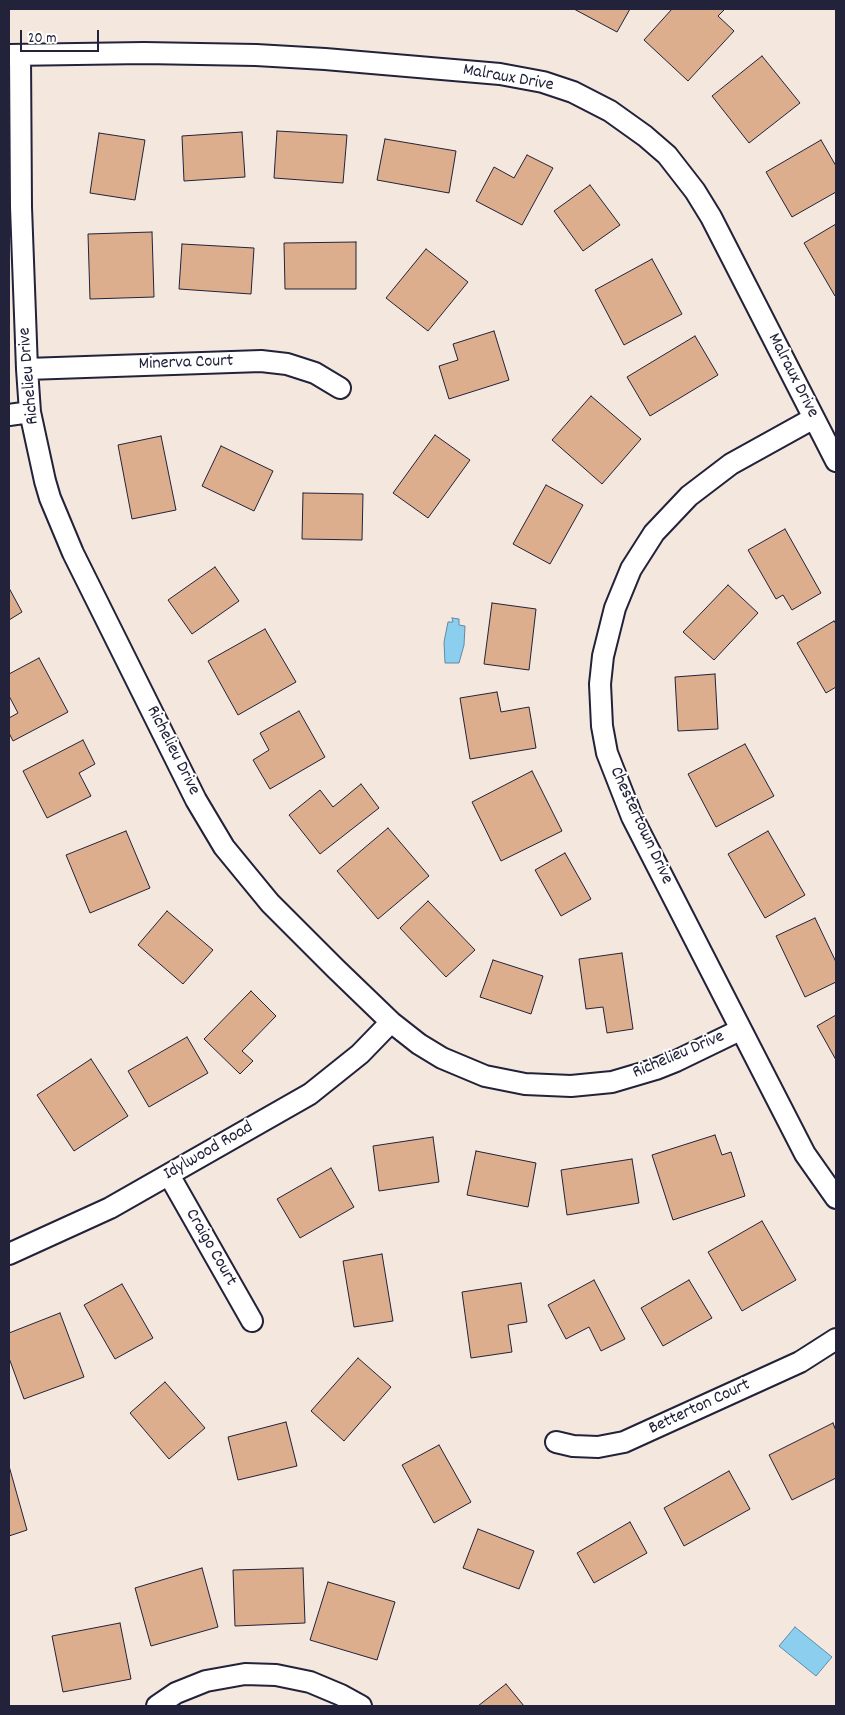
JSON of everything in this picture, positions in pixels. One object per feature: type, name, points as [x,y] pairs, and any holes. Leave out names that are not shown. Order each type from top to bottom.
[{"type":"street","name":"Malraux Drive","points":[[14,55],[144,52],[325,59],[500,74],[543,82],[573,92],[610,111],[646,136],[667,155],[695,191],[711,217],[836,461]]},
{"type":"street","name":"Richelieu Drive","points":[[14,55],[30,412],[50,498],[73,553],[196,800],[224,847],[270,903],[391,1022],[442,1058],[486,1076],[525,1084],[571,1086],[612,1082],[676,1061],[740,1030]]},
{"type":"street","name":"Minerva Court","points":[[27,369],[261,361],[287,364],[315,373],[340,388]]},
{"type":"street","points":[[9,415],[30,412]]},
{"type":"street","name":"Chestertown Drive","points":[[814,418],[731,464],[689,496],[654,533],[631,569],[614,608],[602,656],[600,684],[602,726],[607,753],[632,817],[805,1154],[836,1198]]},
{"type":"street","name":"Idylwood Road","points":[[9,1254],[110,1208],[310,1094],[360,1054],[391,1022]]},
{"type":"street","name":"Craigo Court","points":[[169,1176],[252,1321]]},
{"type":"street","name":"Betterton Court","points":[[556,1442],[573,1446],[598,1447],[624,1442],[800,1362],[836,1339]]},
{"type":"street","points":[[157,1706],[176,1693],[206,1681],[245,1674],[276,1675],[310,1682],[361,1706]]},
{"type":"water","points":[[452,618],[459,619],[459,625],[465,626],[464,645],[459,663],[445,663],[444,642],[448,622],[453,622]]},
{"type":"water","points":[[795,1627],[832,1657],[816,1676],[779,1646]]},
{"type":"building","points":[[574,9],[630,9],[617,32]]},
{"type":"building","points":[[672,9],[725,9],[718,16],[734,31],[688,81],[644,40]]},
{"type":"building","points":[[762,56],[800,103],[749,143],[712,96]]},
{"type":"building","points":[[277,131],[347,135],[343,183],[274,178]]},
{"type":"building","points":[[242,132],[245,177],[184,181],[182,136]]},
{"type":"building","points":[[99,133],[145,140],[135,200],[90,193]]},
{"type":"building","points":[[385,139],[456,151],[449,193],[377,180]]},
{"type":"building","points":[[821,140],[836,166],[836,192],[792,217],[766,172]]},
{"type":"building","points":[[527,155],[553,168],[522,225],[476,201],[494,167],[514,178]]},
{"type":"building","points":[[590,185],[620,225],[583,251],[554,211]]},
{"type":"building","points":[[836,224],[836,295],[835,296],[804,243]]},
{"type":"building","points":[[152,232],[154,297],[90,299],[88,234]]},
{"type":"building","points":[[356,242],[356,289],[285,289],[284,243]]},
{"type":"building","points":[[182,244],[254,248],[251,294],[179,289]]},
{"type":"building","points":[[426,249],[468,282],[428,331],[386,298]]},
{"type":"building","points":[[652,259],[682,314],[624,345],[595,290]]},
{"type":"building","points":[[494,331],[509,380],[449,399],[439,366],[458,360],[453,344]]},
{"type":"building","points":[[695,336],[718,375],[650,416],[627,377]]},
{"type":"building","points":[[591,396],[641,439],[602,484],[552,440]]},
{"type":"building","points":[[435,435],[470,460],[428,518],[393,493]]},
{"type":"building","points":[[161,436],[176,510],[132,519],[118,445]]},
{"type":"building","points":[[221,446],[273,471],[254,511],[202,486]]},
{"type":"building","points":[[546,485],[583,505],[550,564],[513,544]]},
{"type":"building","points":[[303,493],[363,494],[362,540],[302,539]]},
{"type":"building","points":[[785,529],[821,593],[792,610],[783,595],[776,599],[748,550]]},
{"type":"building","points":[[215,567],[239,601],[192,634],[168,600]]},
{"type":"building","points":[[728,585],[758,613],[714,660],[683,632]]},
{"type":"building","points":[[9,588],[22,612],[9,620]]},
{"type":"building","points":[[492,603],[536,609],[529,670],[484,664]]},
{"type":"building","points":[[834,621],[836,624],[836,687],[826,693],[797,643]]},
{"type":"building","points":[[265,629],[296,682],[238,715],[208,661]]},
{"type":"building","points":[[39,658],[68,712],[13,741],[9,733],[9,718],[18,713],[9,696],[9,674]]},
{"type":"building","points":[[715,674],[718,729],[678,731],[675,677]]},
{"type":"building","points":[[497,692],[501,712],[529,707],[536,748],[470,759],[460,698]]},
{"type":"building","points":[[299,711],[325,757],[270,789],[253,760],[269,750],[260,733]]},
{"type":"building","points":[[83,740],[95,764],[79,773],[91,796],[47,818],[23,771]]},
{"type":"building","points":[[745,744],[774,796],[716,827],[688,774]]},
{"type":"building","points":[[532,771],[562,831],[501,861],[472,802]]},
{"type":"building","points":[[361,784],[379,808],[320,854],[289,815],[320,790],[333,807]]},
{"type":"building","points":[[388,828],[429,876],[378,919],[337,871]]},
{"type":"building","points":[[126,831],[150,888],[90,913],[66,855]]},
{"type":"building","points":[[768,831],[805,895],[765,918],[728,854]]},
{"type":"building","points":[[565,853],[591,899],[561,916],[535,870]]},
{"type":"building","points":[[428,901],[475,950],[446,977],[400,928]]},
{"type":"building","points":[[167,911],[213,950],[183,984],[138,945]]},
{"type":"building","points":[[815,918],[836,962],[836,982],[805,997],[776,936]]},
{"type":"building","points":[[622,953],[633,1029],[607,1033],[603,1007],[586,1009],[579,959]]},
{"type":"building","points":[[493,960],[543,976],[531,1014],[480,997]]},
{"type":"building","points":[[251,991],[276,1016],[242,1051],[253,1061],[240,1074],[204,1039]]},
{"type":"building","points":[[836,1015],[836,1060],[817,1026]]},
{"type":"building","points":[[187,1037],[208,1073],[149,1107],[128,1071]]},
{"type":"building","points":[[91,1059],[128,1116],[74,1151],[37,1095]]},
{"type":"building","points":[[715,1135],[722,1155],[731,1152],[745,1196],[673,1220],[652,1155]]},
{"type":"building","points":[[433,1137],[439,1182],[379,1191],[373,1146]]},
{"type":"building","points":[[476,1151],[536,1163],[528,1207],[467,1195]]},
{"type":"building","points":[[632,1159],[639,1203],[567,1215],[561,1170]]},
{"type":"building","points":[[331,1168],[354,1207],[300,1238],[277,1199]]},
{"type":"building","points":[[762,1221],[796,1280],[742,1311],[708,1252]]},
{"type":"building","points":[[382,1254],[393,1321],[354,1327],[343,1261]]},
{"type":"building","points":[[594,1280],[625,1339],[601,1351],[589,1327],[566,1339],[548,1305]]},
{"type":"building","points":[[689,1280],[712,1318],[663,1346],[641,1308]]},
{"type":"building","points":[[521,1283],[527,1322],[508,1325],[512,1352],[471,1358],[462,1292]]},
{"type":"building","points":[[122,1284],[153,1338],[115,1359],[84,1305]]},
{"type":"building","points":[[60,1313],[84,1377],[24,1399],[9,1358],[9,1333]]},
{"type":"building","points":[[358,1358],[391,1387],[344,1441],[311,1411]]},
{"type":"building","points":[[165,1382],[205,1428],[169,1459],[130,1413]]},
{"type":"building","points":[[286,1422],[297,1466],[238,1480],[228,1437]]},
{"type":"building","points":[[833,1423],[836,1431],[836,1478],[792,1500],[769,1455]]},
{"type":"building","points":[[439,1445],[471,1502],[434,1523],[402,1465]]},
{"type":"building","points":[[9,1466],[27,1530],[9,1536]]},
{"type":"building","points":[[729,1471],[750,1509],[684,1546],[664,1508]]},
{"type":"building","points":[[630,1522],[647,1553],[594,1583],[577,1553]]},
{"type":"building","points":[[478,1529],[534,1551],[519,1589],[463,1568]]},
{"type":"building","points":[[202,1568],[218,1627],[151,1646],[135,1588]]},
{"type":"building","points":[[303,1568],[305,1623],[235,1626],[233,1570]]},
{"type":"building","points":[[328,1582],[395,1602],[377,1660],[310,1640]]},
{"type":"building","points":[[120,1623],[131,1679],[63,1692],[52,1636]]},
{"type":"building","points":[[506,1684],[524,1706],[478,1706]]}]
